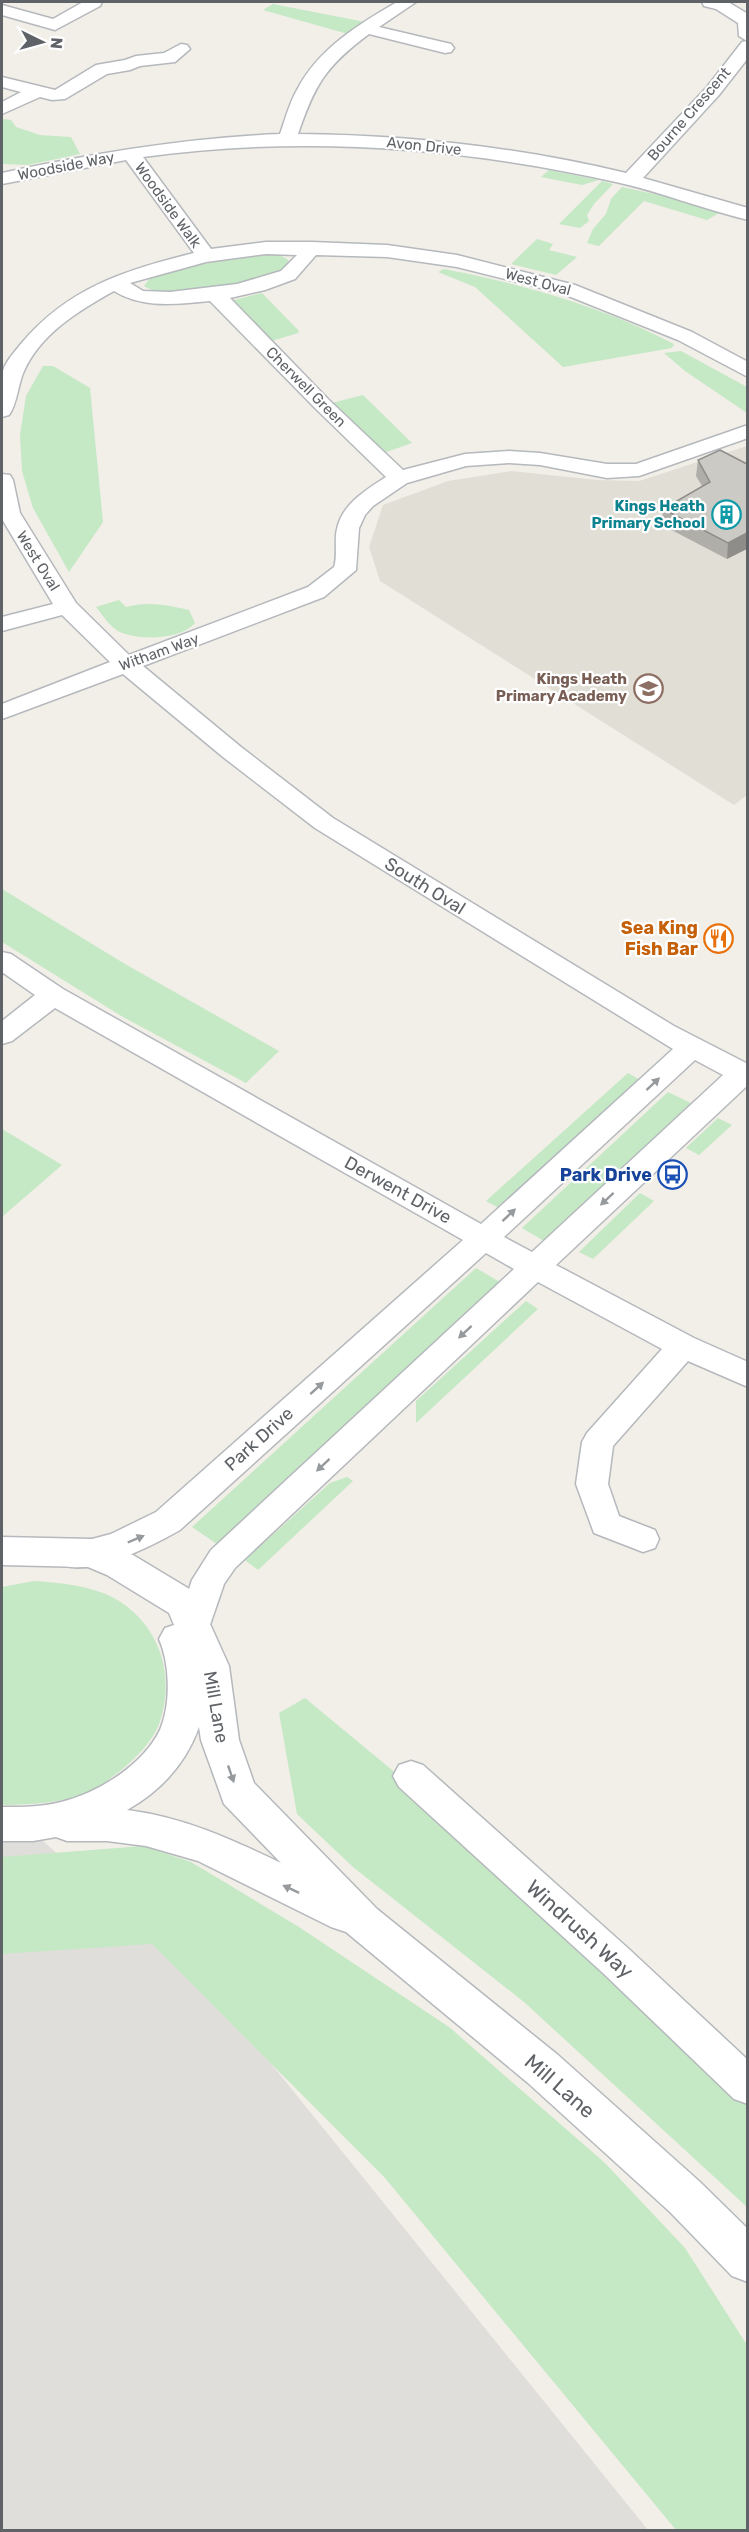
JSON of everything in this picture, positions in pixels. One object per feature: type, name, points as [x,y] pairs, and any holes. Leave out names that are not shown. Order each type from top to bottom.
[{"type":"street","points":[[40,36],[94,2]]},
{"type":"street","points":[[287,140],[308,86],[330,59],[363,28],[408,2]]},
{"type":"street","points":[[710,2],[722,5],[746,21],[747,36]]},
{"type":"street","points":[[2,10],[55,25]]},
{"type":"street","points":[[363,28],[445,48]]},
{"type":"street","name":"Bourne Crescent","points":[[630,180],[712,91],[747,46]]},
{"type":"street","points":[[2,82],[59,95],[102,69],[130,65],[136,61],[169,57],[181,49]]},
{"type":"street","points":[[2,109],[45,93]]},
{"type":"street","name":"Avon Drive","points":[[131,154],[232,142],[287,140],[374,141],[444,147],[531,160],[630,180],[747,214]]},
{"type":"street","name":"Woodside Way","points":[[2,178],[131,154]]},
{"type":"street","name":"Woodside Walk","points":[[131,154],[206,256]]},
{"type":"street","name":"Avon Drive","points":[[712,202],[747,200]]},
{"type":"street","name":"West Oval","points":[[2,411],[6,385],[18,361],[43,330],[74,305],[115,282],[150,270],[206,256],[266,248],[387,251],[457,261],[568,288],[685,336],[747,371]]},
{"type":"street","points":[[115,282],[140,296],[191,297],[215,294],[260,285],[290,275],[312,248]]},
{"type":"street","name":"Cherwell Green","points":[[215,294],[322,404],[399,478]]},
{"type":"street","name":"Witham Way","points":[[2,712],[316,592],[345,570],[348,528],[355,513],[365,501],[399,478],[465,460],[509,457],[540,459],[607,471],[639,470],[747,431]]},
{"type":"street","name":"West Oval","points":[[2,480],[9,513],[67,607],[125,664]]},
{"type":"street","name":"West Oval","points":[[2,624],[67,607]]},
{"type":"street","name":"South Oval","points":[[125,664],[324,823],[664,1032],[745,1074]]},
{"type":"street","name":"Derwent Drive","points":[[2,960],[53,995],[534,1267],[683,1346],[747,1376]]},
{"type":"street","points":[[2,1035],[53,995]]},
{"type":"street","name":"Park Drive","points":[[91,1553],[130,1541],[168,1521],[484,1238],[692,1047]]},
{"type":"street","points":[[2,1824],[42,1824],[86,1813],[124,1792],[157,1765],[178,1732],[188,1683],[189,1640],[209,1580],[223,1559],[534,1267],[745,1074]]},
{"type":"street","points":[[643,1539],[606,1524],[592,1484],[598,1443],[683,1346]]},
{"type":"street","name":"Mill Lane","points":[[11,1562],[91,1553],[120,1565],[183,1603],[189,1640],[210,1666],[220,1740],[238,1792],[363,1922],[543,2069],[685,2198],[747,2261]]},
{"type":"street","points":[[11,1562],[88,1567],[133,1586],[189,1640]]},
{"type":"street","name":"Windrush Way","points":[[411,1776],[617,1962],[747,2086]]},
{"type":"street","name":"Mill Lane","points":[[42,1824],[107,1824],[146,1829],[180,1837],[212,1849],[276,1882],[363,1922]]},
{"type":"shaded area","name":"Kings Heath Primary Academy","points":[[747,446],[747,795],[734,805],[380,581],[369,547],[383,505],[448,481],[511,471],[597,480],[639,481]]},
{"type":"shaded area","points":[[2,1805],[210,1988],[648,2530],[2,2530]]},
{"type":"green space","points":[[273,4],[365,22],[348,34],[263,10]]},
{"type":"green space","points":[[2,120],[11,120],[16,127],[40,135],[71,137],[80,154],[28,165],[2,164]]},
{"type":"green space","points":[[549,170],[599,180],[582,185],[541,177]]},
{"type":"green space","points":[[602,181],[613,184],[594,204],[587,215],[589,221],[580,228],[559,224]]},
{"type":"green space","points":[[622,187],[668,197],[719,213],[707,220],[644,201],[599,246],[587,243],[593,229],[606,214],[611,199]]},
{"type":"green space","points":[[537,239],[553,244],[549,250],[577,257],[556,275],[511,264]]},
{"type":"green space","points":[[279,255],[287,259],[290,264],[287,269],[215,289],[174,293],[157,291],[144,286],[150,278],[197,265],[229,259]]},
{"type":"green space","points":[[444,269],[562,298],[619,319],[674,344],[672,348],[563,367],[475,287],[438,272]]},
{"type":"green space","points":[[262,293],[299,331],[298,333],[265,343],[230,301]]},
{"type":"green space","points":[[681,351],[747,387],[747,413],[685,371],[664,353]]},
{"type":"green space","points":[[43,366],[53,366],[90,388],[103,522],[69,572],[33,508],[22,471],[20,435],[26,396]]},
{"type":"green space","points":[[363,395],[412,443],[381,454],[328,404]]},
{"type":"green space","points":[[119,600],[126,607],[150,604],[189,610],[195,623],[180,633],[169,636],[147,637],[126,634],[112,627],[96,607]]},
{"type":"green space","points":[[2,889],[125,964],[279,1051],[246,1083],[123,1017],[2,942]]},
{"type":"green space","points":[[628,1073],[640,1080],[499,1208],[486,1201]]},
{"type":"green space","points":[[668,1092],[691,1103],[544,1241],[522,1228]]},
{"type":"green space","points":[[718,1118],[732,1125],[699,1155],[686,1148]]},
{"type":"green space","points":[[2,1129],[62,1165],[3,1216],[2,1214]]},
{"type":"green space","points":[[640,1193],[654,1201],[593,1259],[579,1252]]},
{"type":"green space","points":[[476,1268],[500,1282],[217,1544],[192,1527]]},
{"type":"green space","points":[[526,1301],[538,1309],[416,1423],[416,1401]]},
{"type":"green space","points":[[347,1477],[353,1481],[258,1570],[245,1560],[330,1483]]},
{"type":"green space","points":[[34,1581],[85,1587],[114,1598],[130,1609],[143,1622],[160,1653],[166,1688],[164,1706],[155,1733],[142,1751],[99,1786],[65,1799],[6,1805],[2,1804],[2,1587]]},
{"type":"green space","points":[[305,1698],[398,1775],[747,2098],[747,2207],[524,2002],[353,1867],[297,1814],[279,1713]]},
{"type":"green space","points":[[143,1846],[191,1862],[299,1927],[449,2027],[605,2163],[685,2248],[747,2345],[747,2530],[676,2530],[385,2178],[152,1944],[2,1954],[2,1857]]},
{"type":"building","name":"Kings Heath Primary School","points":[[720,450],[747,464],[747,533],[728,543],[663,509],[710,482],[698,460]]},
{"type":"place","name":"Kings Heath Primary School","points":[[726,515]]},
{"type":"place","name":"Kings Heath Primary Academy","points":[[648,688]]},
{"type":"place","name":"Sea King Fish Bar","points":[[719,938]]},
{"type":"place","name":"Park Drive","points":[[673,1175]]}]
